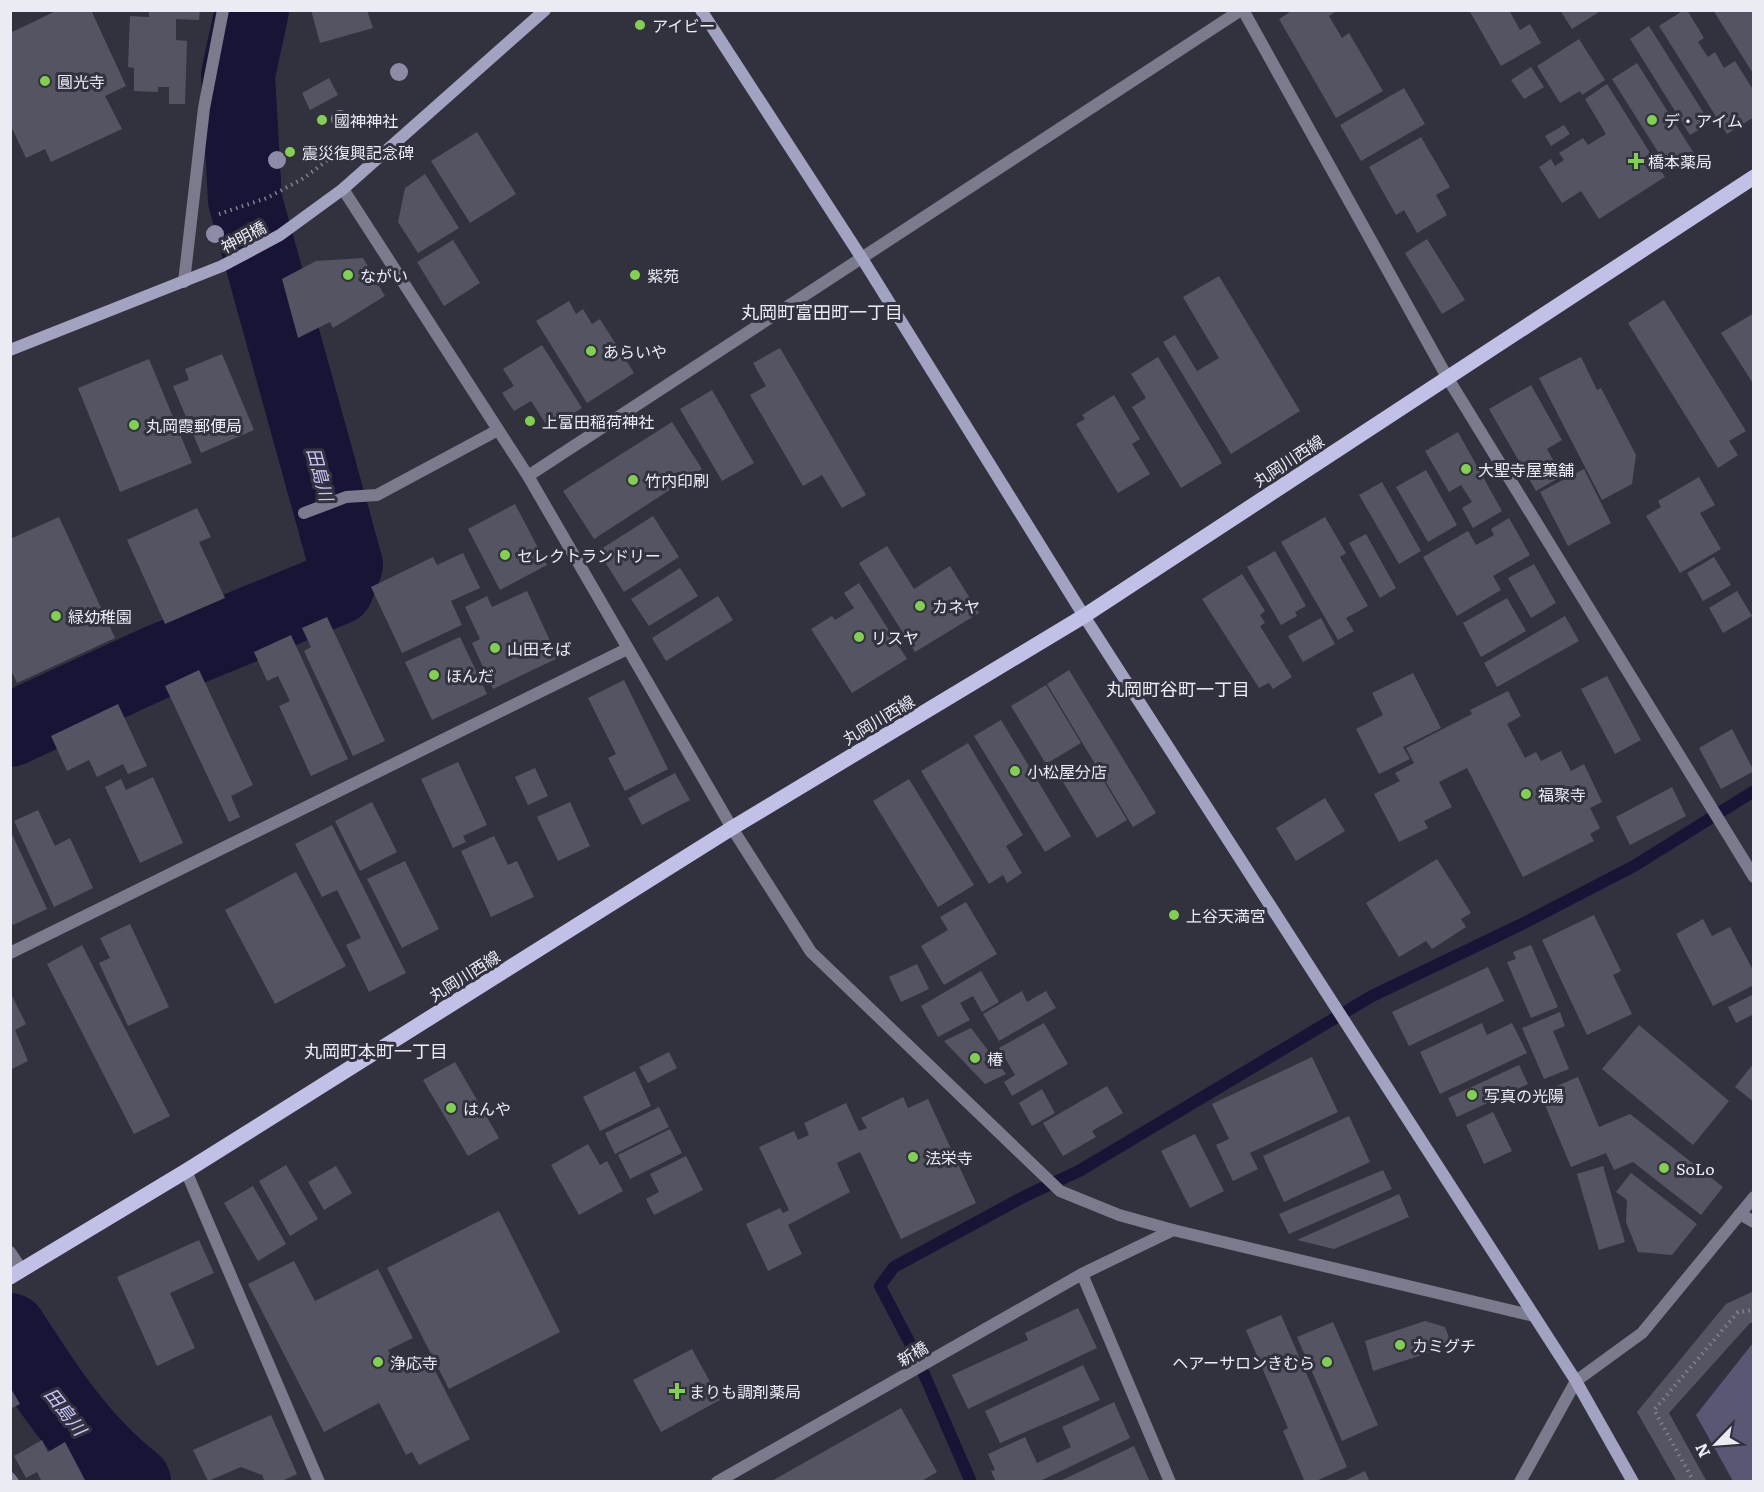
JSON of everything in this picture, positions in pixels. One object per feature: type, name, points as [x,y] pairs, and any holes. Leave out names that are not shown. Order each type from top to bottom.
[{"type":"main road","name":"丸岡川西線","points":[[16,1273],[186,1171],[732,828],[1084,616],[1447,376],[1754,177]]},
{"type":"street","points":[[184,282],[204,108],[223,10]]},
{"type":"street","name":"神明橋","points":[[10,350],[222,266],[280,236],[343,189],[545,10]]},
{"type":"street","points":[[701,10],[863,260],[1084,616],[1576,1381],[1632,1482]]},
{"type":"street","points":[[528,476],[863,260],[1242,10],[1447,376],[1754,877]]},
{"type":"street","points":[[343,189],[528,476],[732,828],[811,952],[1060,1191],[1119,1215],[1173,1230],[1534,1316]]},
{"type":"street","points":[[304,513],[346,497],[377,495],[498,430]]},
{"type":"street","points":[[10,953],[627,649]]},
{"type":"street","points":[[186,1171],[319,1482]]},
{"type":"street","points":[[1520,1482],[1576,1381],[1642,1333],[1754,1197]]},
{"type":"street","points":[[1740,1214],[1754,1222]]},
{"type":"street","name":"新橋","points":[[717,1482],[1082,1274],[1173,1230]]},
{"type":"street","points":[[10,1252],[16,1273]]},
{"type":"street","points":[[1082,1274],[1170,1482]]},
{"type":"path","points":[[191,226],[223,212],[267,198],[304,178],[348,144]]},
{"type":"path","points":[[1694,1482],[1654,1410],[1738,1312],[1754,1310]]},
{"type":"shaded area","points":[[1753,1343],[1753,1481],[1733,1481],[1696,1415]]},
{"type":"building","points":[[58,10],[91,10],[126,86],[105,96],[122,129],[51,162],[45,149],[26,158],[10,124],[10,33]]},
{"type":"building","points":[[149,10],[200,10],[199,20],[176,19],[176,40],[187,41],[185,104],[169,104],[169,87],[158,87],[158,92],[134,91],[134,68],[128,67],[130,16],[149,17]]},
{"type":"building","points":[[311,10],[367,10],[373,28],[320,43]]},
{"type":"building","points":[[1293,10],[1338,10],[1329,16],[1342,38],[1349,33],[1383,91],[1336,118],[1279,19]]},
{"type":"building","points":[[1469,10],[1509,10],[1520,30],[1530,24],[1541,43],[1501,66]]},
{"type":"building","points":[[1560,10],[1602,10],[1572,29]]},
{"type":"building","points":[[1687,10],[1704,38],[1698,42],[1708,57],[1715,52],[1724,68],[1735,61],[1754,91],[1754,117],[1727,134],[1659,26]]},
{"type":"building","points":[[1713,10],[1754,10],[1754,75]]},
{"type":"building","points":[[1649,26],[1710,123],[1690,135],[1630,39]]},
{"type":"building","points":[[1579,39],[1605,80],[1582,95],[1580,91],[1560,103],[1537,66]]},
{"type":"building","points":[[1637,63],[1695,155],[1670,171],[1612,79]]},
{"type":"building","points":[[1531,67],[1544,87],[1524,99],[1511,80]]},
{"type":"building","points":[[329,78],[338,95],[310,110],[302,93]]},
{"type":"building","points":[[1607,84],[1665,177],[1599,219],[1581,191],[1562,203],[1539,167],[1551,159],[1555,166],[1564,160],[1559,153],[1583,138],[1588,145],[1606,134],[1585,99]]},
{"type":"building","points":[[1404,88],[1425,124],[1361,161],[1340,125]]},
{"type":"building","points":[[1564,125],[1570,134],[1551,146],[1545,136]]},
{"type":"building","points":[[477,132],[516,194],[470,223],[431,161]]},
{"type":"building","points":[[1421,137],[1450,187],[1436,195],[1447,215],[1417,233],[1404,210],[1396,215],[1369,167]]},
{"type":"building","points":[[425,174],[459,228],[418,253],[398,222],[405,188]]},
{"type":"building","points":[[1427,239],[1465,300],[1442,314],[1405,253]]},
{"type":"building","points":[[453,240],[480,283],[444,306],[417,262]]},
{"type":"building","points":[[363,258],[385,296],[333,328],[330,322],[298,338],[282,279],[316,261]]},
{"type":"building","points":[[1219,276],[1300,411],[1231,454],[1163,342],[1175,335],[1197,371],[1219,358],[1183,297]]},
{"type":"building","points":[[1664,300],[1746,431],[1729,441],[1738,455],[1718,468],[1628,323]]},
{"type":"building","points":[[569,301],[576,314],[583,309],[592,324],[600,319],[634,373],[587,403],[536,321]]},
{"type":"building","points":[[1754,313],[1754,385],[1721,333]]},
{"type":"building","points":[[542,345],[582,408],[549,429],[531,401],[514,411],[502,393],[514,386],[503,369]]},
{"type":"building","points":[[780,348],[866,495],[842,508],[822,475],[803,486],[750,395],[766,386],[753,363]]},
{"type":"building","points":[[222,354],[254,430],[201,453],[173,386],[189,380],[185,369]]},
{"type":"building","points":[[1158,357],[1222,463],[1181,488],[1132,407],[1146,398],[1131,374]]},
{"type":"building","points":[[1581,357],[1597,390],[1601,388],[1636,455],[1632,484],[1602,500],[1539,378]]},
{"type":"building","points":[[149,359],[192,463],[120,492],[78,388]]},
{"type":"building","points":[[1531,385],[1562,440],[1547,449],[1562,476],[1536,491],[1489,409]]},
{"type":"building","points":[[712,390],[754,463],[722,481],[680,409]]},
{"type":"building","points":[[1114,395],[1140,439],[1132,444],[1150,474],[1118,493],[1076,424],[1085,419],[1082,415]]},
{"type":"building","name":"竹内印刷","points":[[672,422],[702,469],[594,539],[563,491]]},
{"type":"building","points":[[1458,432],[1502,511],[1473,528],[1462,508],[1472,502],[1461,485],[1449,492],[1425,451]]},
{"type":"building","points":[[1584,469],[1611,523],[1568,546],[1540,492]]},
{"type":"building","points":[[1426,470],[1457,525],[1428,542],[1396,487]]},
{"type":"building","points":[[1699,477],[1715,505],[1700,513],[1721,549],[1680,573],[1646,516],[1661,507],[1658,501]]},
{"type":"building","points":[[1382,482],[1421,551],[1399,564],[1359,495]]},
{"type":"building","points":[[515,504],[547,565],[500,590],[468,529]]},
{"type":"building","points":[[197,508],[211,537],[199,542],[225,598],[165,624],[127,540]]},
{"type":"building","points":[[653,516],[679,557],[624,592],[598,551]]},
{"type":"building","points":[[59,517],[115,638],[17,683],[10,668],[10,539]]},
{"type":"building","points":[[1325,517],[1346,553],[1340,557],[1368,606],[1346,618],[1354,631],[1338,640],[1281,542]]},
{"type":"building","points":[[1509,518],[1530,555],[1493,576],[1501,590],[1457,616],[1423,557],[1468,531],[1476,545],[1494,535],[1491,529]]},
{"type":"building","points":[[1366,534],[1396,588],[1380,598],[1349,543]]},
{"type":"building","points":[[887,546],[914,589],[950,566],[979,613],[915,652],[859,563]]},
{"type":"building","points":[[1275,551],[1306,606],[1295,612],[1297,616],[1281,625],[1247,567]]},
{"type":"building","points":[[463,553],[480,588],[451,601],[462,625],[402,653],[371,587],[433,557],[437,565]]},
{"type":"building","points":[[1714,557],[1731,585],[1703,601],[1687,573]]},
{"type":"building","points":[[1534,564],[1556,603],[1531,618],[1508,578]]},
{"type":"building","points":[[680,568],[698,596],[649,626],[631,599]]},
{"type":"building","points":[[1242,574],[1265,611],[1260,615],[1265,623],[1260,626],[1292,677],[1273,689],[1269,683],[1259,688],[1202,599]]},
{"type":"building","points":[[859,583],[907,659],[852,693],[811,629],[832,616],[835,620],[854,608],[844,593]]},
{"type":"building","points":[[527,591],[558,658],[493,689],[472,643],[480,639],[465,607],[487,596],[492,607]]},
{"type":"building","points":[[1737,591],[1752,616],[1723,633],[1709,608]]},
{"type":"building","points":[[718,596],[733,620],[666,661],[652,638]]},
{"type":"building","points":[[1507,598],[1526,631],[1481,657],[1463,623]]},
{"type":"building","points":[[1565,616],[1579,641],[1497,687],[1484,663]]},
{"type":"building","points":[[327,617],[385,741],[353,756],[304,651],[311,647],[302,628]]},
{"type":"building","points":[[1321,618],[1335,644],[1303,662],[1288,636]]},
{"type":"building","points":[[291,635],[348,759],[311,776],[279,706],[290,701],[278,676],[267,681],[254,652]]},
{"type":"building","points":[[460,637],[487,694],[432,720],[405,662]]},
{"type":"building","points":[[199,670],[253,785],[231,796],[240,817],[229,822],[165,686]]},
{"type":"building","points":[[1069,670],[1156,813],[1133,827],[1047,684]]},
{"type":"building","points":[[1413,673],[1441,728],[1403,747],[1410,759],[1379,774],[1356,729],[1383,715],[1372,693]]},
{"type":"building","points":[[1607,676],[1641,740],[1615,754],[1581,689]]},
{"type":"building","points":[[624,680],[668,769],[625,791],[608,758],[616,754],[588,698]]},
{"type":"building","points":[[1046,685],[1081,743],[1046,764],[1011,706]]},
{"type":"building","points":[[1508,691],[1521,716],[1507,724],[1525,758],[1536,752],[1541,761],[1561,751],[1571,771],[1584,764],[1602,802],[1590,808],[1600,828],[1590,834],[1594,841],[1523,877],[1467,768],[1439,782],[1452,807],[1424,821],[1428,828],[1399,842],[1374,794],[1400,781],[1395,773],[1414,763],[1406,748],[1472,714],[1470,710]]},
{"type":"building","points":[[118,704],[147,766],[128,774],[123,764],[97,777],[89,760],[67,771],[51,736]]},
{"type":"building","points":[[1001,720],[1071,836],[1045,852],[974,736]]},
{"type":"building","points":[[1732,729],[1754,771],[1721,789],[1699,748]]},
{"type":"building","points":[[968,743],[1023,835],[1006,846],[1022,873],[1007,883],[1003,875],[989,884],[921,771]]},
{"type":"building","points":[[458,762],[487,825],[463,836],[466,842],[453,848],[421,779]]},
{"type":"building","points":[[1093,763],[1127,820],[1097,838],[1063,782]]},
{"type":"building","points":[[535,768],[548,796],[528,805],[515,777]]},
{"type":"building","points":[[675,773],[690,800],[642,825],[628,798]]},
{"type":"building","points":[[153,777],[183,843],[140,863],[105,787],[121,779],[126,790]]},
{"type":"building","points":[[909,779],[974,885],[938,907],[873,801]]},
{"type":"building","points":[[1672,787],[1686,816],[1630,845],[1616,817]]},
{"type":"building","points":[[1325,798],[1345,831],[1296,861],[1276,828]]},
{"type":"building","points":[[372,802],[397,852],[360,871],[335,821]]},
{"type":"building","points":[[570,802],[590,846],[558,861],[537,817]]},
{"type":"building","points":[[38,810],[55,846],[70,838],[93,888],[54,907],[14,821]]},
{"type":"building","points":[[332,825],[406,973],[369,992],[346,945],[361,938],[337,890],[322,897],[295,844]]},
{"type":"building","points":[[10,830],[47,909],[13,925],[10,920]]},
{"type":"building","points":[[494,836],[508,865],[517,861],[534,897],[491,917],[461,851]]},
{"type":"building","points":[[1437,859],[1471,913],[1461,919],[1466,927],[1432,949],[1426,941],[1399,957],[1366,903]]},
{"type":"building","points":[[405,861],[439,929],[402,948],[367,879]]},
{"type":"building","points":[[296,872],[346,966],[275,1004],[225,910]]},
{"type":"building","points":[[966,902],[997,954],[944,985],[921,946],[948,930],[940,917]]},
{"type":"building","points":[[1594,915],[1621,971],[1613,975],[1632,1014],[1587,1035],[1542,940]]},
{"type":"building","points":[[1703,919],[1712,936],[1730,927],[1754,972],[1754,985],[1713,1006],[1676,934]]},
{"type":"building","points":[[130,924],[169,1007],[128,1026],[99,963],[110,958],[100,938]]},
{"type":"building","points":[[82,945],[170,1116],[134,1134],[47,964]]},
{"type":"building","points":[[1531,945],[1558,1007],[1531,1018],[1507,962],[1516,959],[1513,952]]},
{"type":"building","points":[[917,964],[929,989],[901,1002],[889,977]]},
{"type":"building","points":[[1488,967],[1504,1001],[1409,1046],[1392,1012]]},
{"type":"building","points":[[981,971],[999,1002],[982,1012],[973,996],[960,1003],[970,1020],[938,1037],[921,1006]]},
{"type":"building","points":[[1022,991],[1027,1002],[1046,991],[1056,1008],[999,1041],[983,1014]]},
{"type":"building","points":[[10,992],[26,1024],[15,1030],[28,1061],[10,1070]]},
{"type":"building","points":[[1754,994],[1754,1014],[1736,1023],[1728,1007]]},
{"type":"building","points":[[1560,1012],[1565,1026],[1553,1031],[1569,1069],[1544,1079],[1522,1028]]},
{"type":"building","points":[[1044,1023],[1068,1064],[1012,1096],[1004,1082],[1015,1075],[999,1048]]},
{"type":"building","points":[[1482,1023],[1487,1035],[1512,1023],[1527,1053],[1440,1094],[1420,1052]]},
{"type":"building","points":[[1639,1025],[1729,1101],[1693,1145],[1602,1069]]},
{"type":"building","points":[[971,1028],[1006,1074],[985,1084],[944,1041]]},
{"type":"building","points":[[669,1052],[677,1068],[648,1083],[639,1067]]},
{"type":"building","points":[[1312,1057],[1338,1112],[1250,1153],[1258,1169],[1233,1181],[1216,1145],[1229,1139],[1212,1104]]},
{"type":"building","points":[[455,1062],[499,1138],[468,1156],[423,1080]]},
{"type":"building","points":[[1754,1063],[1754,1102],[1735,1087]]},
{"type":"building","points":[[1519,1065],[1528,1084],[1457,1117],[1448,1098]]},
{"type":"building","points":[[635,1071],[651,1106],[600,1131],[583,1097]]},
{"type":"building","points":[[1578,1077],[1599,1127],[1630,1114],[1723,1187],[1701,1215],[1633,1162],[1614,1170],[1606,1153],[1571,1167],[1540,1093]]},
{"type":"building","points":[[1107,1086],[1123,1113],[1092,1131],[1096,1137],[1063,1156],[1043,1123]]},
{"type":"building","points":[[1042,1089],[1055,1113],[1032,1126],[1019,1103]]},
{"type":"building","points":[[903,1097],[908,1108],[928,1099],[976,1203],[901,1239],[860,1152],[837,1163],[850,1192],[788,1225],[802,1254],[768,1271],[746,1224],[780,1208],[783,1213],[789,1210],[759,1147],[794,1131],[798,1140],[809,1135],[804,1123],[846,1103],[859,1131],[867,1128],[861,1118]]},
{"type":"building","points":[[659,1107],[669,1127],[615,1154],[605,1133]]},
{"type":"building","points":[[1493,1112],[1512,1151],[1484,1164],[1466,1125]]},
{"type":"building","points":[[1349,1116],[1370,1162],[1284,1202],[1263,1156]]},
{"type":"building","points":[[670,1129],[682,1153],[630,1179],[618,1155]]},
{"type":"building","points":[[1195,1134],[1224,1191],[1190,1208],[1161,1151]]},
{"type":"building","points":[[588,1144],[600,1165],[607,1161],[623,1191],[579,1215],[551,1165]]},
{"type":"building","points":[[686,1156],[703,1190],[654,1215],[646,1199],[659,1192],[650,1174]]},
{"type":"building","points":[[286,1165],[318,1219],[290,1236],[259,1181]]},
{"type":"building","points":[[336,1166],[352,1193],[324,1210],[308,1182]]},
{"type":"building","points":[[1603,1166],[1625,1242],[1599,1250],[1577,1174]]},
{"type":"building","points":[[1383,1170],[1392,1189],[1289,1234],[1279,1214]]},
{"type":"building","points":[[1631,1173],[1697,1224],[1672,1255],[1638,1252],[1626,1222],[1627,1200],[1616,1192]]},
{"type":"building","points":[[253,1186],[286,1244],[258,1261],[224,1203]]},
{"type":"building","points":[[1399,1194],[1409,1217],[1334,1249],[1297,1240]]},
{"type":"building","points":[[499,1211],[560,1332],[449,1389],[387,1268]]},
{"type":"building","points":[[199,1240],[214,1273],[170,1293],[195,1348],[157,1366],[117,1277]]},
{"type":"building","points":[[294,1261],[315,1301],[378,1269],[413,1338],[388,1350],[399,1372],[428,1357],[470,1439],[419,1465],[412,1452],[406,1455],[379,1403],[324,1432],[248,1284]]},
{"type":"building","points":[[1754,1291],[1754,1323],[1750,1323],[1669,1413],[1707,1482],[1677,1482],[1637,1412],[1726,1304]]},
{"type":"building","points":[[1078,1308],[1097,1348],[968,1409],[952,1375],[1028,1340],[1025,1333]]},
{"type":"building","points":[[1281,1315],[1347,1467],[1314,1482],[1305,1482],[1283,1431],[1288,1428],[1246,1330]]},
{"type":"building","points":[[1425,1321],[1445,1327],[1452,1345],[1373,1371],[1365,1341]]},
{"type":"building","points":[[1333,1322],[1378,1425],[1342,1441],[1297,1337]]},
{"type":"building","points":[[692,1349],[720,1400],[661,1432],[633,1380]]},
{"type":"building","points":[[1083,1365],[1100,1400],[1000,1443],[985,1411]]},
{"type":"building","points":[[10,1387],[20,1404],[10,1409]]},
{"type":"building","points":[[1114,1402],[1130,1438],[1038,1482],[996,1482],[991,1471],[995,1470],[988,1454],[1025,1437],[1037,1463],[1071,1447],[1062,1427]]},
{"type":"building","points":[[901,1408],[937,1472],[920,1482],[770,1482]]},
{"type":"building","points":[[271,1415],[297,1474],[280,1482],[265,1482],[262,1475],[241,1467],[208,1481],[193,1450]]},
{"type":"building","points":[[42,1440],[48,1452],[65,1442],[86,1482],[42,1482],[37,1472],[26,1478],[14,1456]]},
{"type":"building","points":[[1134,1446],[1150,1482],[1058,1482]]},
{"type":"building","points":[[1365,1471],[1370,1482],[1342,1482]]},
{"type":"waterway","name":"田島川","points":[[10,730],[155,663],[337,588],[346,565],[245,200],[238,75],[252,10]]},
{"type":"waterway","points":[[971,1482],[914,1351],[880,1286],[894,1267],[1027,1195],[1079,1171],[1372,996],[1520,925],[1634,866],[1754,791]]},
{"type":"waterway","name":"田島川","points":[[10,1330],[51,1392],[81,1431],[134,1482]]},
{"type":"place","name":"アイビー","points":[[640,25]]},
{"type":"place","name":"圓光寺","points":[[45,81]]},
{"type":"place","name":"國神神社","points":[[322,120]]},
{"type":"place","name":"デ・アイム","points":[[1652,120]]},
{"type":"place","name":"震災復興記念碑","points":[[290,152]]},
{"type":"place","name":"橋本薬局","points":[[1636,161]]},
{"type":"place","name":"ながい","points":[[348,275]]},
{"type":"place","name":"紫苑","points":[[635,275]]},
{"type":"place","name":"あらいや","points":[[591,351]]},
{"type":"place","name":"上富田稲荷神社","points":[[530,421]]},
{"type":"place","name":"丸岡霞郵便局","points":[[134,425]]},
{"type":"place","name":"大聖寺屋菓舗","points":[[1466,469]]},
{"type":"place","name":"竹内印刷","points":[[633,480]]},
{"type":"place","name":"セレクトランドリー","points":[[505,555]]},
{"type":"place","name":"カネヤ","points":[[920,606]]},
{"type":"place","name":"緑幼稚園","points":[[56,616]]},
{"type":"place","name":"リスヤ","points":[[859,637]]},
{"type":"place","name":"山田そば","points":[[495,648]]},
{"type":"place","name":"ほんだ","points":[[434,675]]},
{"type":"place","name":"小松屋分店","points":[[1015,771]]},
{"type":"place","name":"福聚寺","points":[[1526,794]]},
{"type":"place","name":"上谷天満宮","points":[[1174,915]]},
{"type":"place","name":"椿","points":[[975,1058]]},
{"type":"place","name":"写真の光陽","points":[[1472,1095]]},
{"type":"place","name":"はんや","points":[[451,1108]]},
{"type":"place","name":"法栄寺","points":[[913,1157]]},
{"type":"place","name":"SoLo","points":[[1664,1168]]},
{"type":"place","name":"カミグチ","points":[[1400,1345]]},
{"type":"place","name":"浄応寺","points":[[378,1362]]},
{"type":"place","name":"ヘアーサロンきむら","points":[[1327,1362]]},
{"type":"place","name":"まりも調剤薬局","points":[[677,1391]]},
{"type":"district","name":"丸岡町富田町一丁目","points":[[822,311]]},
{"type":"district","name":"丸岡町谷町一丁目","points":[[1178,688]]},
{"type":"district","name":"丸岡町本町一丁目","points":[[376,1050]]}]
